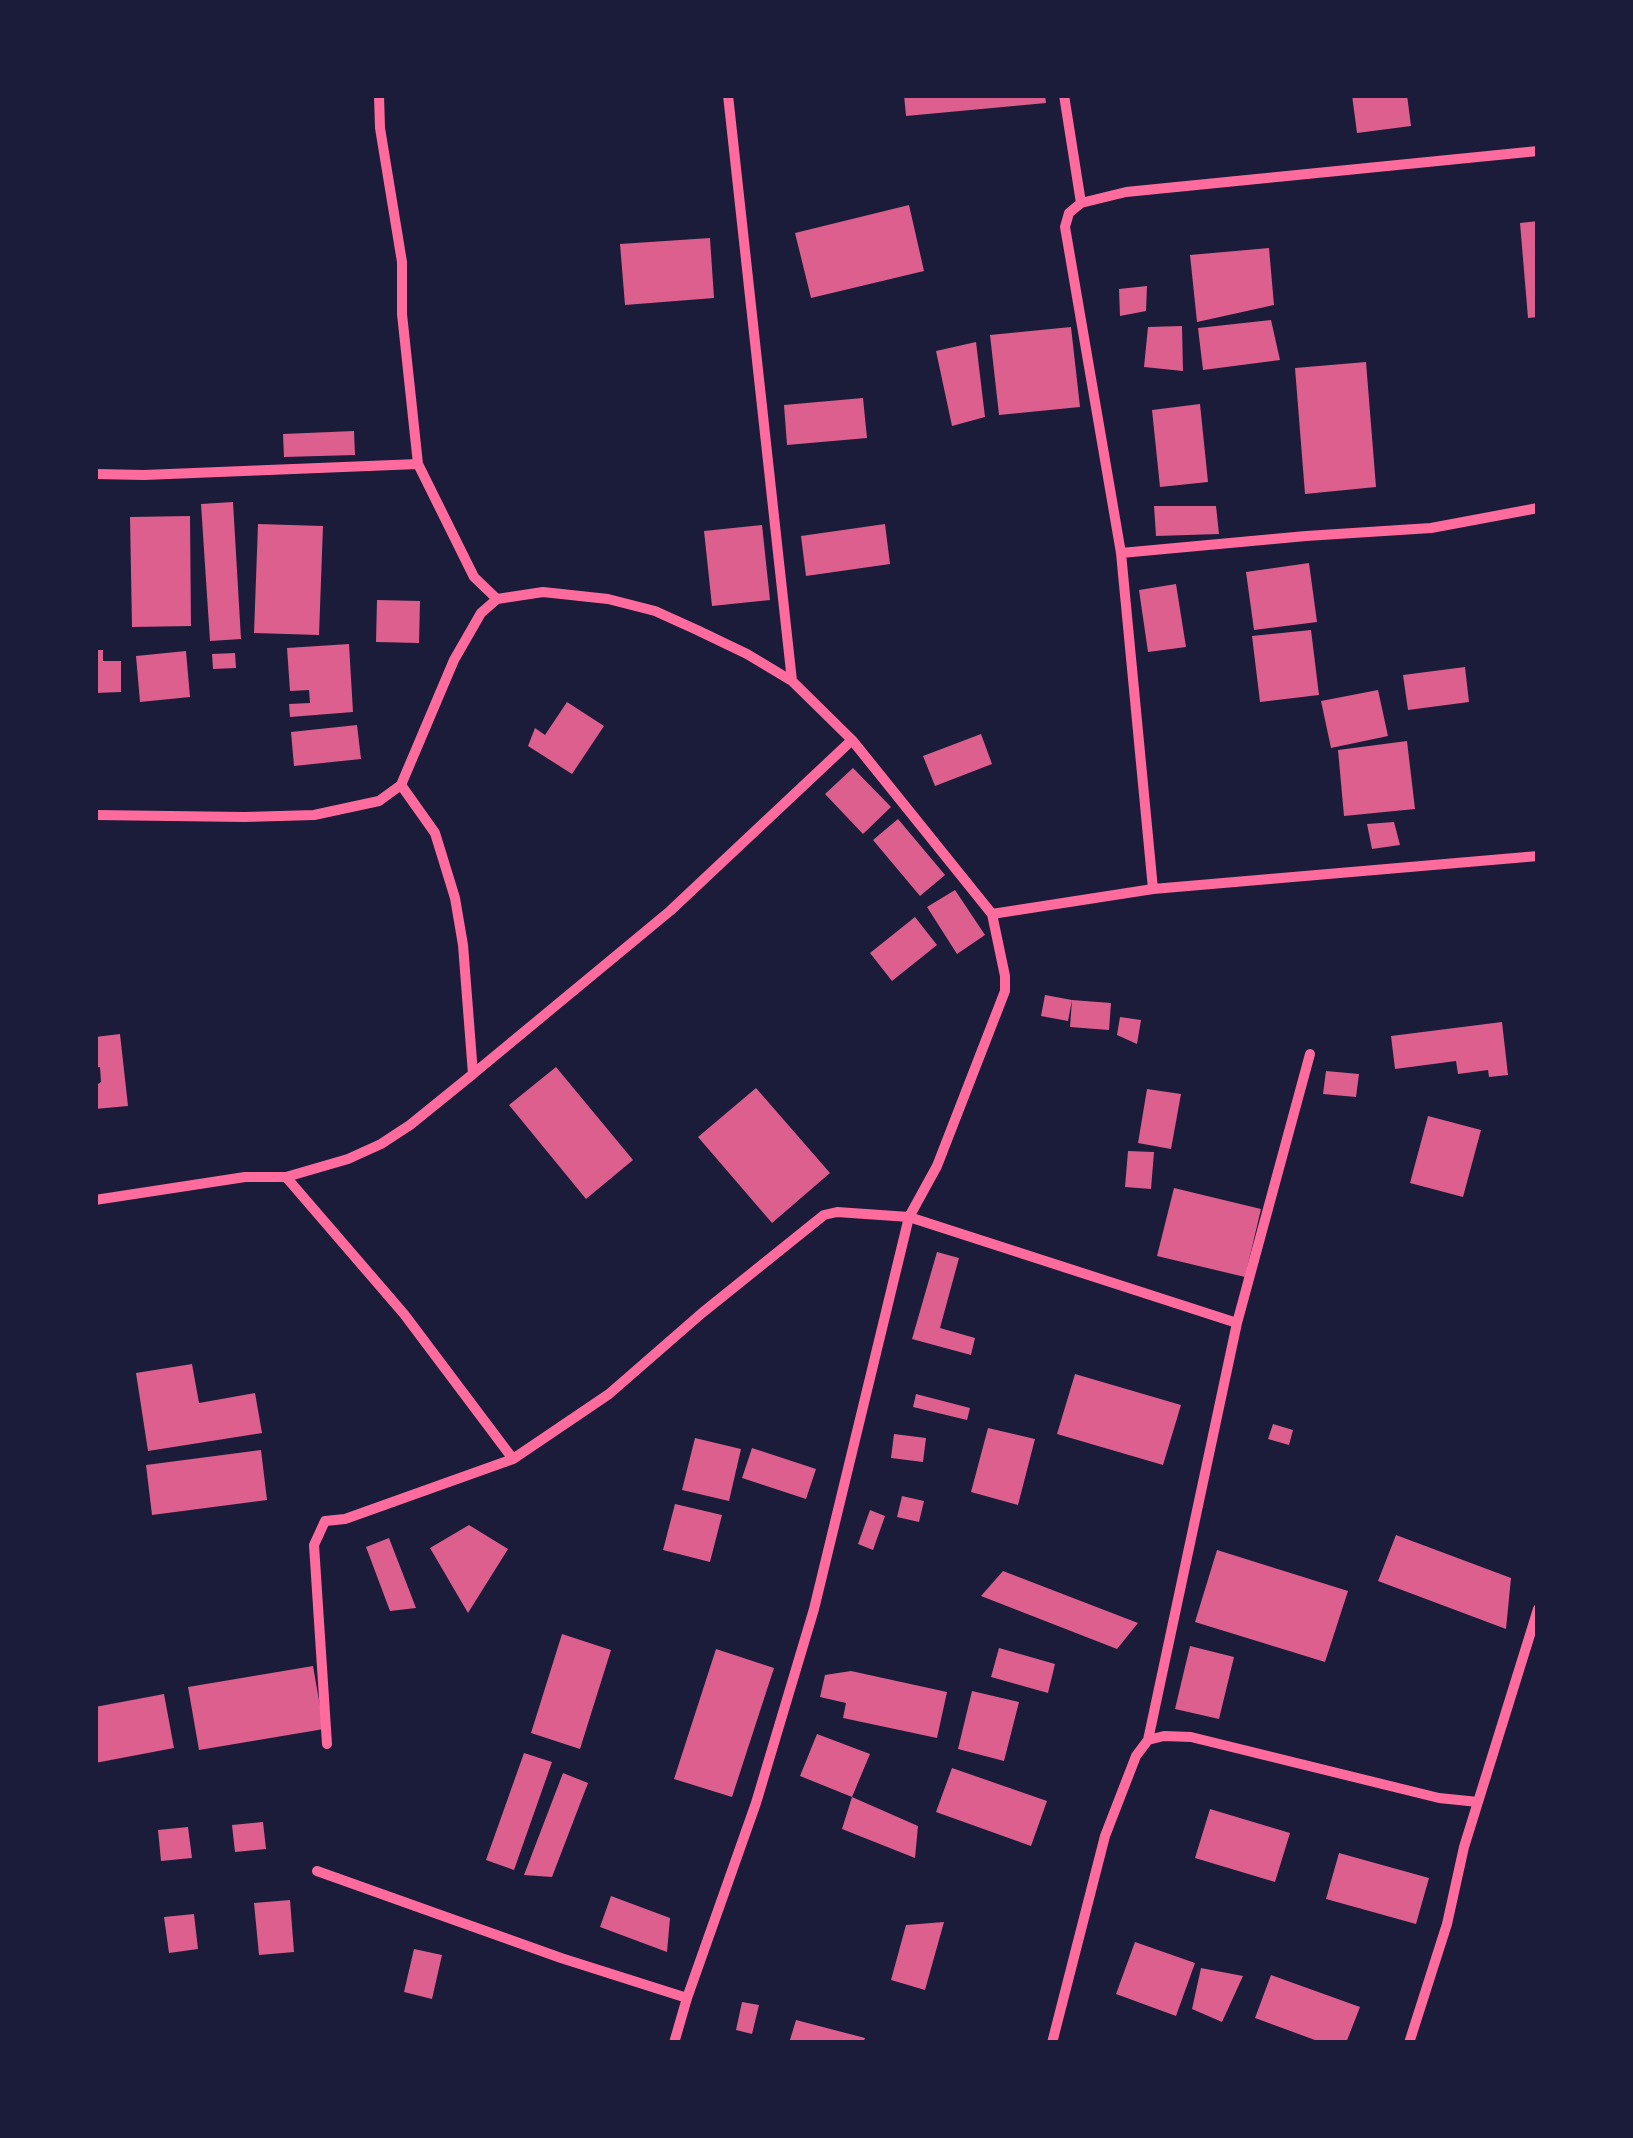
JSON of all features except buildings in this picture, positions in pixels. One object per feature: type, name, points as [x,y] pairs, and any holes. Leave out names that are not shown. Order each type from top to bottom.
[{"type":"street","points":[[379,95],[380,128],[402,262],[402,314],[418,464],[474,578],[497,599]]},
{"type":"street","points":[[728,95],[792,681]]},
{"type":"street","points":[[1064,95],[1081,204]]},
{"type":"street","points":[[1153,889],[1121,553],[1064,227],[1068,213],[1081,204],[1126,192],[1538,151]]},
{"type":"street","points":[[95,474],[418,464]]},
{"type":"street","points":[[1121,553],[1431,528],[1538,508]]},
{"type":"street","points":[[95,815],[314,815],[379,800],[401,784],[454,660],[480,613],[497,599],[543,592],[655,611],[747,654],[792,681],[852,740],[992,914],[1005,976],[1004,991],[937,1166],[909,1216],[814,1608],[756,1802],[674,2043]]},
{"type":"street","points":[[95,1200],[245,1177],[286,1178],[348,1160],[380,1144],[410,1125],[670,911],[852,740]]},
{"type":"street","points":[[401,784],[435,833],[456,898],[473,1074]]},
{"type":"street","points":[[992,914],[1153,889],[1538,856]]},
{"type":"street","points":[[1052,2043],[1105,1836],[1136,1756],[1148,1740],[1237,1323],[1310,1054]]},
{"type":"street","points":[[286,1178],[404,1314],[514,1459]]},
{"type":"street","points":[[327,1744],[314,1545],[324,1521],[346,1519],[514,1459],[609,1394],[824,1215],[837,1212],[909,1216],[1237,1323]]},
{"type":"street","points":[[1409,2043],[1446,1924],[1464,1847],[1538,1609]]},
{"type":"street","points":[[1148,1740],[1190,1736],[1439,1798],[1478,1802]]},
{"type":"street","points":[[317,1871],[561,1958],[687,1998]]}]
